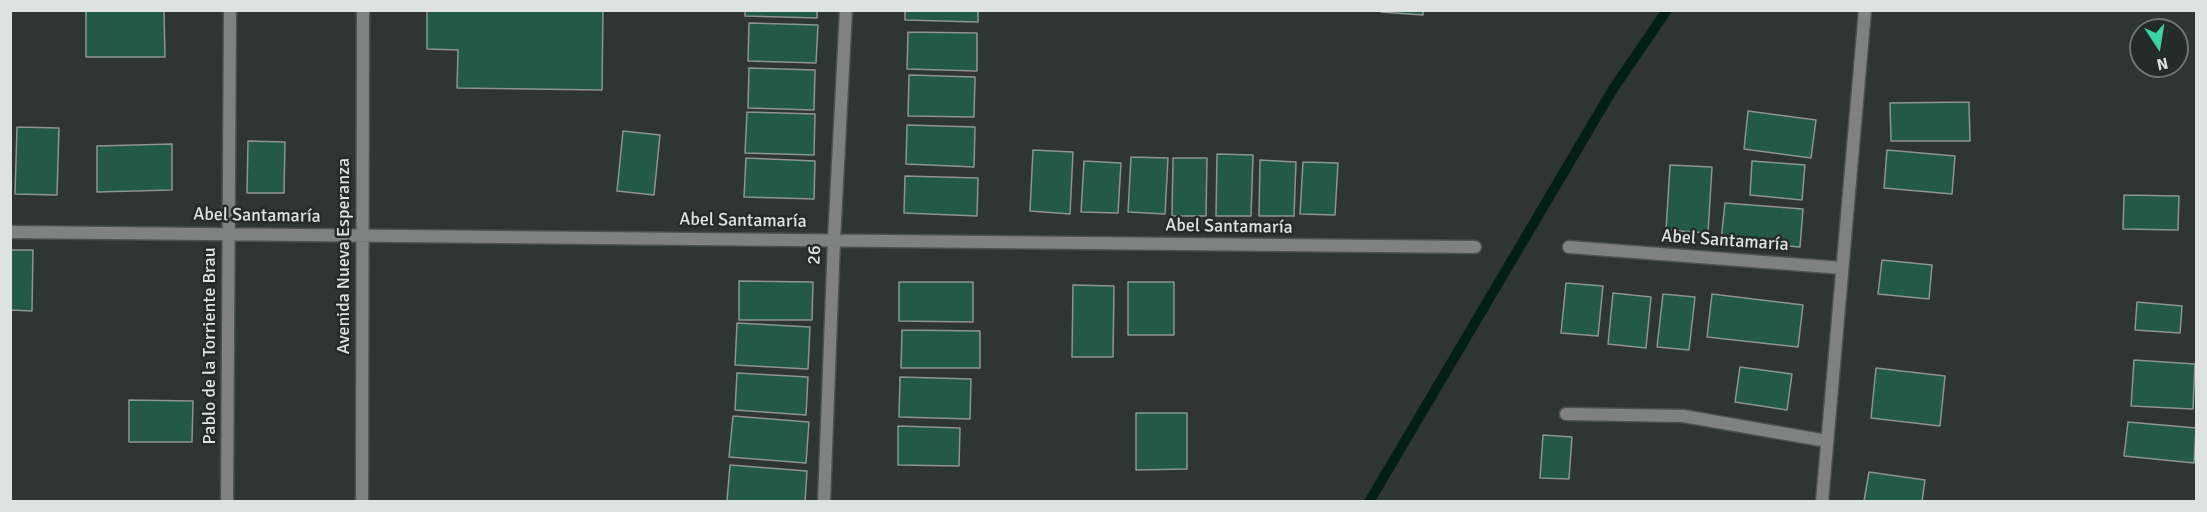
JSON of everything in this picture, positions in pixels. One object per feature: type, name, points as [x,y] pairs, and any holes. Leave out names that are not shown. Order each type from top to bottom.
[{"type":"street","name":"Pablo de la Torriente Brau","points":[[227,501],[230,10]]},
{"type":"street","name":"Avenida Nueva Esperanza","points":[[362,501],[363,10]]},
{"type":"street","name":"26","points":[[824,501],[846,10]]},
{"type":"street","points":[[1822,501],[1865,10]]},
{"type":"street","name":"Abel Santamaría","points":[[10,232],[1475,247]]},
{"type":"street","name":"Abel Santamaría","points":[[1569,247],[1842,268]]},
{"type":"street","points":[[1566,414],[1683,416],[1827,441]]},
{"type":"building","points":[[86,10],[164,10],[165,57],[86,57]]},
{"type":"building","points":[[427,10],[603,10],[602,90],[457,88],[458,50],[427,49]]},
{"type":"building","points":[[745,10],[817,10],[817,18],[745,16]]},
{"type":"building","points":[[905,10],[978,10],[978,22],[905,20]]},
{"type":"building","points":[[1381,10],[1423,10],[1423,15],[1381,12]]},
{"type":"building","points":[[749,23],[818,25],[816,63],[748,61]]},
{"type":"building","points":[[908,32],[977,33],[977,71],[907,69]]},
{"type":"building","points":[[749,68],[815,70],[814,110],[748,108]]},
{"type":"building","points":[[909,75],[975,77],[974,117],[908,116]]},
{"type":"building","points":[[1969,102],[1970,141],[1891,141],[1890,103]]},
{"type":"building","points":[[1748,111],[1816,120],[1811,158],[1744,149]]},
{"type":"building","points":[[747,112],[815,114],[814,155],[745,153]]},
{"type":"building","points":[[907,125],[975,127],[974,167],[906,164]]},
{"type":"building","points":[[17,127],[59,128],[57,195],[15,194]]},
{"type":"building","points":[[623,131],[660,135],[654,195],[617,191]]},
{"type":"building","points":[[248,141],[285,142],[284,193],[247,193]]},
{"type":"building","points":[[172,144],[172,190],[97,192],[97,146]]},
{"type":"building","points":[[1033,150],[1073,152],[1070,214],[1030,211]]},
{"type":"building","points":[[1887,150],[1955,156],[1952,194],[1884,188]]},
{"type":"building","points":[[1217,154],[1253,155],[1251,216],[1216,216]]},
{"type":"building","points":[[1131,157],[1168,158],[1165,214],[1128,212]]},
{"type":"building","points":[[746,158],[815,161],[814,199],[744,197]]},
{"type":"building","points":[[1173,158],[1207,158],[1206,216],[1172,216]]},
{"type":"building","points":[[1260,160],[1296,162],[1294,216],[1259,216]]},
{"type":"building","points":[[1084,161],[1121,163],[1118,213],[1081,212]]},
{"type":"building","points":[[1752,161],[1805,165],[1802,200],[1750,195]]},
{"type":"building","points":[[1303,162],[1338,163],[1335,215],[1300,214]]},
{"type":"building","points":[[1670,165],[1712,167],[1708,233],[1666,230]]},
{"type":"building","points":[[905,176],[978,178],[977,216],[904,213]]},
{"type":"building","points":[[2124,195],[2179,196],[2178,230],[2123,229]]},
{"type":"building","points":[[1725,203],[1803,209],[1800,247],[1721,241]]},
{"type":"building","points":[[10,250],[33,250],[32,311],[10,310]]},
{"type":"building","points":[[1882,260],[1932,265],[1929,299],[1878,294]]},
{"type":"building","points":[[739,281],[813,282],[812,320],[739,320]]},
{"type":"building","points":[[899,282],[973,282],[973,322],[899,321]]},
{"type":"building","points":[[1128,282],[1174,282],[1174,335],[1128,335]]},
{"type":"building","points":[[1566,283],[1603,286],[1598,336],[1561,333]]},
{"type":"building","points":[[1073,285],[1114,286],[1113,357],[1072,357]]},
{"type":"building","points":[[1613,293],[1651,297],[1646,348],[1608,344]]},
{"type":"building","points":[[1663,294],[1695,297],[1689,350],[1657,347]]},
{"type":"building","points":[[1712,294],[1803,305],[1798,347],[1707,337]]},
{"type":"building","points":[[2137,302],[2182,306],[2180,333],[2135,330]]},
{"type":"building","points":[[737,323],[810,327],[808,369],[735,365]]},
{"type":"building","points":[[902,330],[980,331],[980,368],[901,368]]},
{"type":"building","points":[[2134,360],[2195,364],[2193,409],[2131,406]]},
{"type":"building","points":[[1740,367],[1792,374],[1787,410],[1735,402]]},
{"type":"building","points":[[1876,368],[1945,376],[1940,426],[1871,418]]},
{"type":"building","points":[[737,373],[808,377],[806,415],[735,410]]},
{"type":"building","points":[[900,377],[971,379],[970,419],[899,417]]},
{"type":"building","points":[[129,400],[193,401],[192,442],[129,442]]},
{"type":"building","points":[[1136,413],[1187,413],[1187,469],[1136,470]]},
{"type":"building","points":[[733,416],[809,422],[806,463],[729,457]]},
{"type":"building","points":[[2128,422],[2196,428],[2194,463],[2124,456]]},
{"type":"building","points":[[898,426],[960,428],[959,466],[898,465]]},
{"type":"building","points":[[1543,435],[1572,437],[1569,479],[1540,478]]},
{"type":"building","points":[[730,465],[807,471],[805,502],[727,501]]},
{"type":"building","points":[[1869,472],[1925,480],[1922,502],[1864,501]]},
{"type":"waterway","points":[[1369,502],[1613,89],[1667,10]]}]
